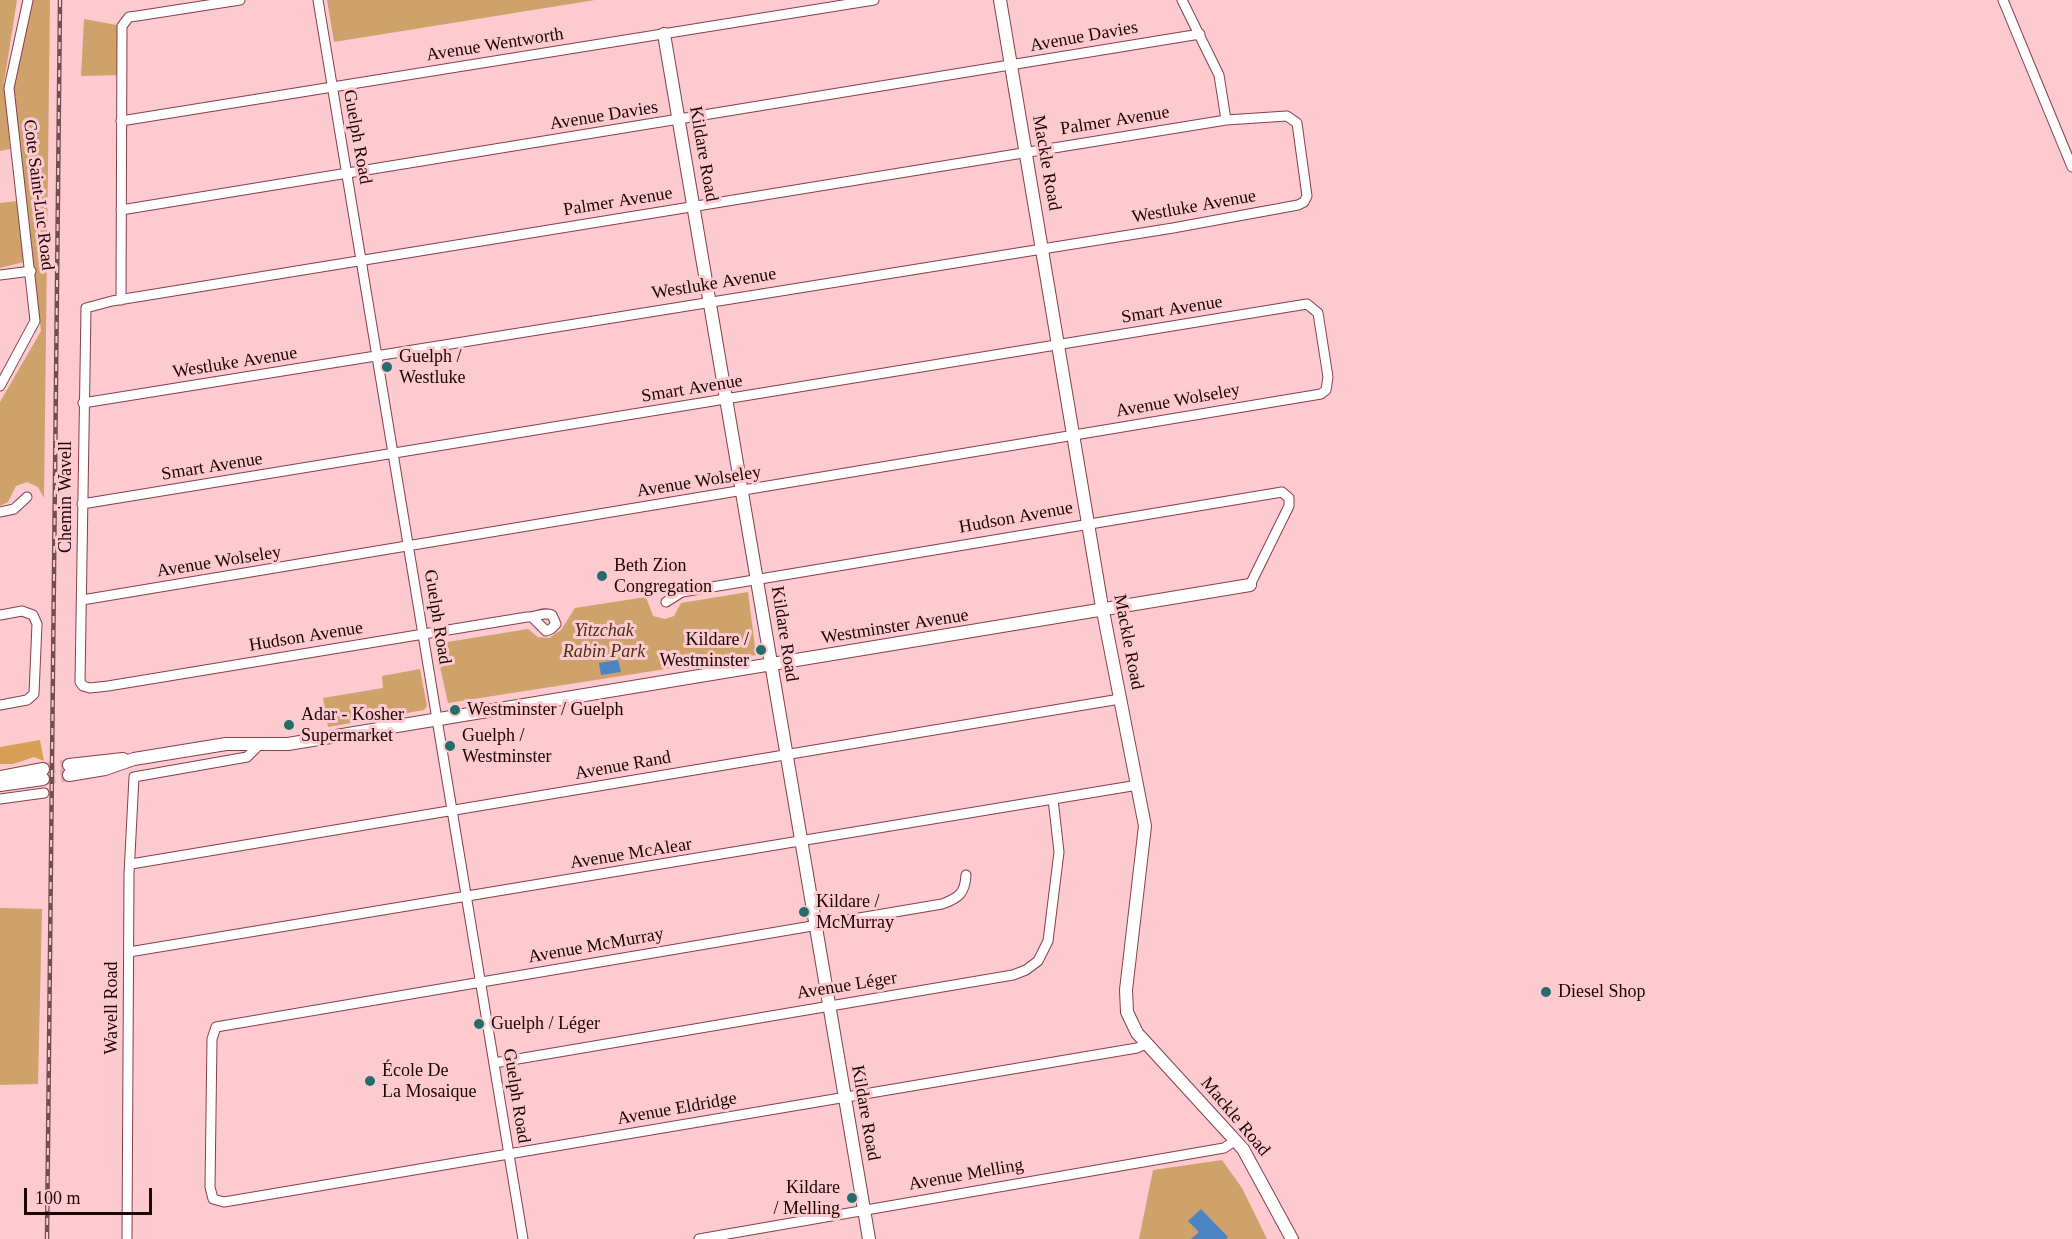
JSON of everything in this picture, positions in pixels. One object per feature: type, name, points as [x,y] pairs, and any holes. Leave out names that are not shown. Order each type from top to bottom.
[{"type":"street","name":"Cote Saint-Luc Road","points":[[0,386],[34,325],[9,88],[28,0]]},
{"type":"street","points":[[121,300],[122,26],[129,17],[137,15],[240,0]]},
{"type":"street","name":"Guelph Road","points":[[318,0],[523,1239]]},
{"type":"street","name":"Avenue Wentworth","points":[[121,121],[874,0]]},
{"type":"street","name":"Mackle Road","points":[[1000,0],[1103,610],[1146,836],[1125,1003],[1130,1022],[1146,1044],[1236,1140],[1255,1167],[1292,1239]]},
{"type":"street","points":[[1182,0],[1219,75],[1226,120]]},
{"type":"street","points":[[2003,0],[2072,167]]},
{"type":"street","name":"Kildare Road","points":[[664,34],[869,1239]]},
{"type":"street","name":"Avenue Davies","points":[[120,210],[1200,34]]},
{"type":"street","name":"Palmer Avenue","points":[[87,307],[361,260],[1226,120],[1280,116],[1293,118],[1297,123],[1302,156]]},
{"type":"street","name":"Westluke Avenue","points":[[83,403],[1298,205],[1304,202],[1307,196],[1302,156]]},
{"type":"street","points":[[0,275],[30,271]]},
{"type":"street","name":"Smart Avenue","points":[[82,504],[1307,304],[1317,313],[1328,377],[1326,390],[1321,394]]},
{"type":"street","name":"Chemin Wavell","points":[[84,687],[80,681],[84,315],[87,307]]},
{"type":"street","points":[[0,364],[10,369]]},
{"type":"street","name":"Avenue Wolseley","points":[[81,600],[1321,394]]},
{"type":"street","name":"Hudson Avenue","points":[[666,602],[682,591],[1281,492],[1288,496],[1289,506],[1251,585]]},
{"type":"street","points":[[0,512],[14,509],[27,497]]},
{"type":"street","name":"Westminster Avenue","points":[[69,770],[104,759],[134,759],[232,743],[288,744],[437,721],[1251,585]]},
{"type":"street","points":[[0,615],[26,611],[36,620],[36,685],[31,699],[0,705]]},
{"type":"street","name":"Hudson Avenue","points":[[84,687],[108,686],[527,617],[534,619]]},
{"type":"street","name":"Avenue Rand","points":[[131,864],[1120,699]]},
{"type":"street","name":"Wavell Road","points":[[127,1239],[129,952],[134,777],[246,757],[260,744]]},
{"type":"street","points":[[0,777],[43,774],[0,785]]},
{"type":"street","name":"Avenue McAlear","points":[[129,952],[466,898],[1137,785]]},
{"type":"street","points":[[0,799],[44,794]]},
{"type":"street","name":"Avenue Léger","points":[[494,1063],[1013,975],[1026,970],[1038,961],[1049,937],[1059,858],[1053,799]]},
{"type":"street","name":"Avenue McMurray","points":[[213,1199],[210,1187],[214,1029],[815,926],[956,899],[965,887],[966,875]]},
{"type":"street","name":"Avenue Eldridge","points":[[213,1199],[224,1202],[1137,1048],[1146,1044]]},
{"type":"street","name":"Avenue Melling","points":[[699,1239],[1224,1148],[1236,1140]]},
{"type":"green space","points":[[0,0],[17,0],[4,83],[10,149],[0,151]]},
{"type":"green space","points":[[31,0],[50,0],[44,498],[38,487],[27,482],[16,486],[8,502],[0,506],[0,402],[41,331],[13,91]]},
{"type":"green space","points":[[327,0],[595,0],[334,42]]},
{"type":"green space","points":[[84,19],[122,26],[122,75],[81,76]]},
{"type":"green space","points":[[18,201],[24,262],[0,268],[0,203]]},
{"type":"green space","name":"Yitzchak Rabin Park","points":[[748,592],[756,655],[448,703],[435,644],[528,629],[538,637],[549,638],[561,630],[575,608],[646,597],[653,616],[665,619],[674,616],[681,603]]},
{"type":"green space","points":[[420,669],[427,706],[424,710],[328,727],[323,698],[383,688],[382,676]]},
{"type":"green space","points":[[0,908],[42,909],[38,1084],[0,1085]]},
{"type":"green space","points":[[1222,1160],[1242,1188],[1267,1239],[1139,1239],[1153,1170]]},
{"type":"shaded area","points":[[40,740],[44,761],[34,757],[13,764],[0,764],[0,747]]},
{"type":"water","points":[[618,660],[621,672],[601,675],[599,663]]},
{"type":"water","points":[[1201,1209],[1228,1237],[1226,1239],[1191,1239],[1199,1232],[1188,1221]]},
{"type":"tunnel","points":[[43,769],[69,765]]},
{"type":"tunnel","points":[[43,779],[69,775]]},
{"type":"railway","points":[[47,1239],[60,0]]},
{"type":"place","name":"Guelph / Westluke","points":[[387,367]]},
{"type":"place","name":"Beth Zion Congregation","points":[[602,576]]},
{"type":"place","name":"Kildare / Westminster","points":[[761,650]]},
{"type":"place","name":"Westminster / Guelph","points":[[455,710]]},
{"type":"place","name":"Adar - Kosher Supermarket","points":[[289,725]]},
{"type":"place","name":"Guelph / Westminster","points":[[450,746]]},
{"type":"place","name":"Kildare / McMurray","points":[[804,912]]},
{"type":"place","name":"Diesel Shop","points":[[1546,992]]},
{"type":"place","name":"Guelph / Léger","points":[[479,1024]]},
{"type":"place","name":"École De La Mosaique","points":[[370,1081]]},
{"type":"place","name":"Kildare / Melling","points":[[852,1198]]}]
